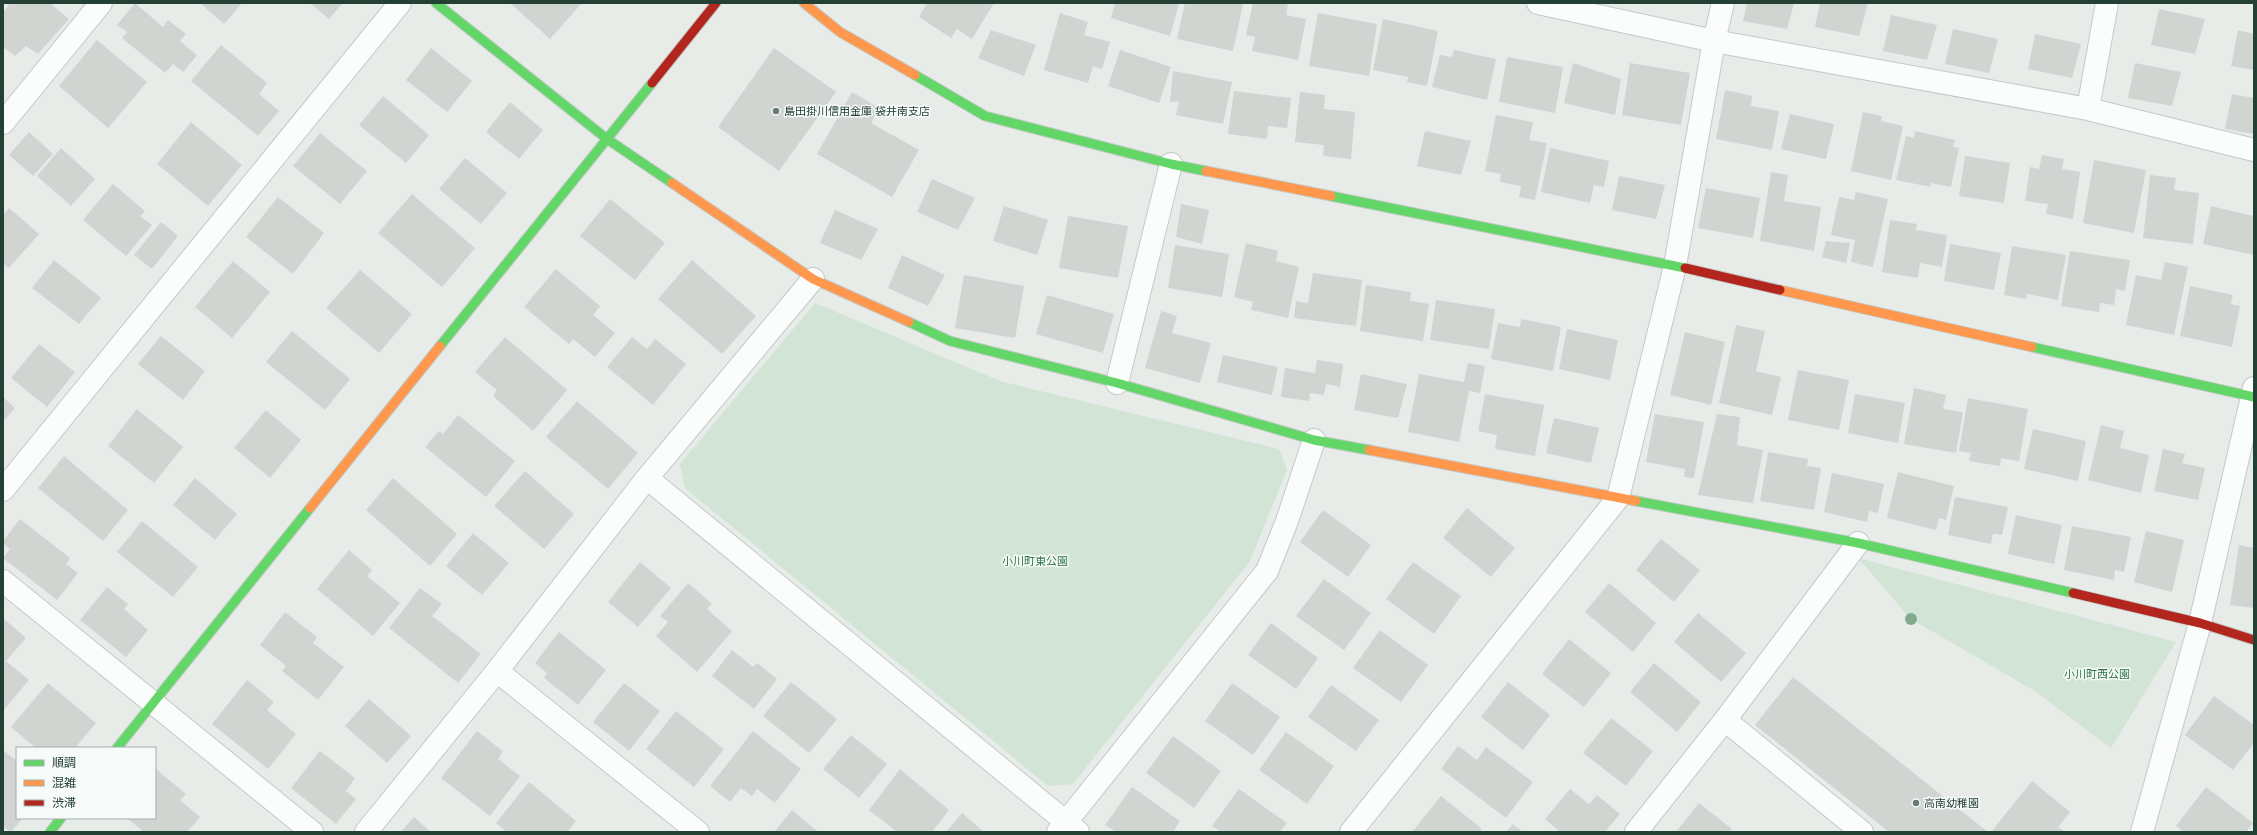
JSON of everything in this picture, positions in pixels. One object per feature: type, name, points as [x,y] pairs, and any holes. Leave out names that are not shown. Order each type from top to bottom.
[{"type":"street","points":[[3,123],[101,3]]},
{"type":"street","points":[[3,490],[400,3]]},
{"type":"street","points":[[436,3],[607,139],[813,279],[950,341],[1117,383],[1314,440],[1858,543],[2200,623],[2254,640]]},
{"type":"street","points":[[118,747],[716,3]]},
{"type":"street","points":[[804,3],[840,32],[985,116],[1171,164],[1675,266],[2253,394],[2200,623],[2142,832]]},
{"type":"street","points":[[1538,3],[1714,41],[2088,109],[2254,150]]},
{"type":"street","points":[[1351,832],[1618,498],[1675,266],[1714,41],[1723,3]]},
{"type":"street","points":[[2088,109],[2107,3]]},
{"type":"street","points":[[1117,383],[1171,164]]},
{"type":"street","points":[[366,832],[497,671],[647,478],[813,279]]},
{"type":"street","points":[[647,478],[1067,829],[1267,571],[1287,521],[1314,440]]},
{"type":"street","points":[[1636,832],[1725,720],[1858,543]]},
{"type":"street","points":[[3,581],[154,702],[312,832]]},
{"type":"street","points":[[497,671],[698,832]]},
{"type":"street","points":[[1725,720],[1862,832]]},
{"type":"street","points":[[50,832],[60,819]]},
{"type":"green space","name":"小川町東公園","points":[[815,303],[1000,381],[1279,449],[1287,470],[1250,561],[1073,784],[1048,786],[685,488],[680,464]]},
{"type":"green space","name":"小川町西公園","points":[[1858,558],[2176,642],[2111,748],[2033,690],[1911,619]]},
{"type":"building","points":[[6,3],[50,3],[69,19],[38,54],[26,46],[15,56],[3,47],[3,12],[9,5]]},
{"type":"building","points":[[135,3],[163,27],[168,20],[186,34],[180,41],[197,55],[183,72],[173,64],[165,73],[122,38],[127,32],[117,25]]},
{"type":"building","points":[[200,3],[242,3],[224,24]]},
{"type":"building","points":[[310,3],[343,3],[329,19]]},
{"type":"building","points":[[510,3],[582,3],[550,39]]},
{"type":"building","points":[[927,3],[994,3],[972,39],[957,29],[951,38],[919,17]]},
{"type":"building","points":[[1115,3],[1179,4],[1170,36],[1111,18]]},
{"type":"building","points":[[1185,3],[1243,4],[1233,51],[1177,39]]},
{"type":"building","points":[[1253,3],[1288,4],[1286,15],[1306,19],[1298,60],[1252,51],[1255,37],[1246,35]]},
{"type":"building","points":[[1747,3],[1794,3],[1787,29],[1743,21]]},
{"type":"building","points":[[1820,3],[1868,3],[1859,36],[1815,27]]},
{"type":"building","points":[[2159,9],[2205,19],[2195,54],[2151,45]]},
{"type":"building","points":[[1060,13],[1088,22],[1084,35],[1110,42],[1102,69],[1093,66],[1088,83],[1044,70]]},
{"type":"building","points":[[1318,13],[1377,24],[1369,76],[1309,66]]},
{"type":"building","points":[[1891,15],[1937,25],[1927,60],[1883,51]]},
{"type":"building","points":[[1383,19],[1438,31],[1427,86],[1407,82],[1408,77],[1373,70]]},
{"type":"building","points":[[1953,29],[1998,39],[1989,73],[1945,64]]},
{"type":"building","points":[[991,30],[1036,45],[1024,76],[978,58]]},
{"type":"building","points":[[2238,30],[2254,34],[2254,70],[2231,66]]},
{"type":"building","points":[[2035,34],[2081,44],[2072,78],[2028,69]]},
{"type":"building","points":[[97,40],[147,82],[108,128],[59,86]]},
{"type":"building","points":[[221,45],[267,83],[259,94],[279,111],[258,136],[191,81]]},
{"type":"building","points":[[431,48],[472,81],[447,112],[406,80]]},
{"type":"building","points":[[774,48],[836,92],[779,171],[718,127]]},
{"type":"building","points":[[1120,50],[1171,67],[1159,103],[1108,86]]},
{"type":"building","points":[[1454,50],[1496,59],[1487,100],[1432,87],[1440,55],[1452,57]]},
{"type":"building","points":[[1507,57],[1563,67],[1555,113],[1499,102]]},
{"type":"building","points":[[1573,63],[1621,79],[1615,115],[1564,103]]},
{"type":"building","points":[[1630,63],[1690,73],[1681,125],[1622,115]]},
{"type":"building","points":[[2135,63],[2181,72],[2172,106],[2128,98]]},
{"type":"building","points":[[1173,71],[1232,82],[1223,124],[1176,115],[1179,101],[1170,102]]},
{"type":"building","points":[[1725,90],[1752,96],[1751,106],[1779,111],[1772,150],[1716,139]]},
{"type":"building","points":[[1234,91],[1291,98],[1287,128],[1268,126],[1267,139],[1228,134]]},
{"type":"building","points":[[852,92],[879,108],[871,123],[919,150],[892,197],[817,154]]},
{"type":"building","points":[[1300,92],[1325,95],[1324,109],[1355,112],[1351,159],[1323,156],[1324,145],[1295,142]]},
{"type":"building","points":[[2232,94],[2254,98],[2254,134],[2225,129]]},
{"type":"building","points":[[383,96],[429,135],[406,163],[359,125]]},
{"type":"building","points":[[510,102],[543,130],[519,159],[486,132]]},
{"type":"building","points":[[1863,112],[1882,116],[1881,121],[1903,126],[1891,180],[1851,171]]},
{"type":"building","points":[[1790,114],[1834,124],[1826,159],[1781,149]]},
{"type":"building","points":[[1496,115],[1533,122],[1529,140],[1547,143],[1535,200],[1519,197],[1521,186],[1500,182],[1501,174],[1485,171]]},
{"type":"building","points":[[191,122],[242,165],[208,206],[157,164]]},
{"type":"building","points":[[1425,131],[1471,141],[1461,175],[1417,166]]},
{"type":"building","points":[[1915,131],[1955,140],[1953,147],[1959,148],[1951,187],[1931,183],[1931,187],[1896,180],[1906,136],[1914,138]]},
{"type":"building","points":[[29,132],[53,154],[33,176],[9,155]]},
{"type":"building","points":[[320,133],[367,171],[340,204],[293,166]]},
{"type":"building","points":[[61,148],[95,179],[71,206],[37,176]]},
{"type":"building","points":[[1550,148],[1609,161],[1604,187],[1594,185],[1590,203],[1541,192]]},
{"type":"building","points":[[2042,155],[2064,159],[2062,169],[2080,172],[2073,219],[2046,214],[2048,204],[2025,201],[2030,167],[2039,169]]},
{"type":"building","points":[[1965,156],[2010,163],[2004,203],[1959,196]]},
{"type":"building","points":[[465,158],[507,193],[481,224],[439,189]]},
{"type":"building","points":[[2094,160],[2146,170],[2134,233],[2083,223]]},
{"type":"building","points":[[1771,172],[1788,175],[1784,201],[1821,207],[1814,251],[1760,241]]},
{"type":"building","points":[[2150,175],[2176,178],[2174,190],[2199,193],[2193,244],[2143,238]]},
{"type":"building","points":[[1619,176],[1665,185],[1656,219],[1612,210]]},
{"type":"building","points":[[932,179],[975,198],[958,230],[917,212]]},
{"type":"building","points":[[113,184],[145,211],[140,216],[152,225],[126,256],[83,220]]},
{"type":"building","points":[[1706,188],[1760,198],[1753,238],[1698,228]]},
{"type":"building","points":[[1856,192],[1888,199],[1873,267],[1851,262],[1855,240],[1831,235],[1839,197],[1854,200]]},
{"type":"building","points":[[412,194],[475,248],[442,287],[378,233]]},
{"type":"building","points":[[278,197],[324,233],[293,274],[246,237]]},
{"type":"building","points":[[610,199],[665,243],[635,280],[580,236]]},
{"type":"building","points":[[1181,204],[1209,210],[1202,244],[1176,237]]},
{"type":"building","points":[[1004,206],[1048,220],[1037,255],[993,241]]},
{"type":"building","points":[[2211,206],[2254,216],[2254,255],[2203,244]]},
{"type":"building","points":[[9,208],[39,234],[9,268],[3,263],[3,215]]},
{"type":"building","points":[[835,210],[878,229],[861,260],[820,243]]},
{"type":"building","points":[[1068,216],[1128,226],[1118,278],[1059,268]]},
{"type":"building","points":[[1890,220],[1917,224],[1916,230],[1947,235],[1942,267],[1920,263],[1918,278],[1882,272]]},
{"type":"building","points":[[161,222],[178,236],[152,269],[134,255]]},
{"type":"building","points":[[1826,241],[1850,243],[1846,263],[1822,257]]},
{"type":"building","points":[[1246,243],[1278,251],[1276,261],[1299,267],[1288,318],[1251,310],[1253,302],[1234,297]]},
{"type":"building","points":[[1950,244],[2001,253],[1994,290],[1944,281]]},
{"type":"building","points":[[1175,245],[1229,254],[1222,297],[1168,288]]},
{"type":"building","points":[[2012,246],[2066,255],[2058,300],[2027,294],[2026,299],[2004,295]]},
{"type":"building","points":[[2070,251],[2130,260],[2125,291],[2116,289],[2114,305],[2100,303],[2099,312],[2061,306]]},
{"type":"building","points":[[902,255],[945,275],[928,306],[888,288]]},
{"type":"building","points":[[54,260],[101,298],[79,324],[32,288]]},
{"type":"building","points":[[692,260],[756,316],[722,354],[658,299]]},
{"type":"building","points":[[233,261],[270,292],[232,338],[195,307]]},
{"type":"building","points":[[2165,262],[2188,267],[2174,335],[2126,325],[2136,275],[2161,280]]},
{"type":"building","points":[[556,269],[600,306],[593,315],[615,333],[595,357],[573,339],[569,344],[524,307]]},
{"type":"building","points":[[360,270],[412,314],[379,353],[326,308]]},
{"type":"building","points":[[1313,273],[1362,280],[1356,326],[1294,318],[1296,301],[1308,303]]},
{"type":"building","points":[[964,275],[1024,286],[1015,338],[955,328]]},
{"type":"building","points":[[1366,285],[1411,292],[1410,301],[1429,304],[1423,341],[1360,331]]},
{"type":"building","points":[[2190,286],[2233,295],[2231,304],[2240,306],[2232,347],[2180,336]]},
{"type":"building","points":[[1047,295],[1114,314],[1103,353],[1036,334]]},
{"type":"building","points":[[1436,300],[1495,309],[1489,349],[1430,340]]},
{"type":"building","points":[[1161,311],[1177,316],[1172,333],[1211,343],[1200,383],[1145,368]]},
{"type":"building","points":[[1521,319],[1561,327],[1553,371],[1491,359],[1498,323],[1520,327]]},
{"type":"building","points":[[1736,325],[1765,331],[1756,371],[1781,377],[1772,415],[1719,403]]},
{"type":"building","points":[[1567,329],[1618,340],[1610,380],[1559,369]]},
{"type":"building","points":[[292,331],[350,379],[325,410],[266,362]]},
{"type":"building","points":[[1685,332],[1725,342],[1711,405],[1670,395]]},
{"type":"building","points":[[161,336],[205,371],[183,400],[138,364]]},
{"type":"building","points":[[505,337],[567,390],[533,431],[493,396],[497,390],[475,372]]},
{"type":"building","points":[[632,337],[647,349],[655,339],[686,364],[653,405],[607,367]]},
{"type":"building","points":[[39,344],[75,372],[47,407],[11,378]]},
{"type":"building","points":[[1223,355],[1278,367],[1272,395],[1217,382]]},
{"type":"building","points":[[1317,360],[1343,364],[1340,387],[1326,384],[1324,395],[1310,393],[1309,401],[1281,397],[1285,368],[1315,373]]},
{"type":"building","points":[[1468,363],[1485,366],[1480,393],[1469,391],[1459,442],[1408,432],[1419,374],[1464,382]]},
{"type":"building","points":[[1798,370],[1849,380],[1839,430],[1788,420]]},
{"type":"building","points":[[1361,374],[1407,384],[1398,418],[1354,410]]},
{"type":"building","points":[[1914,388],[1946,395],[1943,409],[1963,412],[1956,453],[1904,444]]},
{"type":"building","points":[[1485,394],[1544,405],[1535,456],[1495,449],[1497,435],[1478,431]]},
{"type":"building","points":[[1855,394],[1905,403],[1898,443],[1848,433]]},
{"type":"building","points":[[3,397],[15,408],[3,422]]},
{"type":"building","points":[[1968,398],[2028,409],[2019,461],[2001,458],[2000,466],[1969,461],[1971,453],[1959,451]]},
{"type":"building","points":[[577,401],[638,453],[608,489],[546,437]]},
{"type":"building","points":[[137,409],[183,447],[154,483],[108,446]]},
{"type":"building","points":[[266,410],[301,440],[270,478],[234,448]]},
{"type":"building","points":[[1655,414],[1704,422],[1694,478],[1684,477],[1685,469],[1646,462]]},
{"type":"building","points":[[1717,414],[1740,417],[1737,445],[1763,450],[1753,503],[1698,495]]},
{"type":"building","points":[[458,415],[515,461],[486,497],[425,447],[439,431],[443,434]]},
{"type":"building","points":[[1554,418],[1599,428],[1591,463],[1546,453]]},
{"type":"building","points":[[2101,425],[2124,431],[2120,448],[2149,455],[2141,493],[2088,480]]},
{"type":"building","points":[[2033,429],[2086,441],[2078,481],[2024,469]]},
{"type":"building","points":[[2163,449],[2185,454],[2182,463],[2205,468],[2198,500],[2154,491]]},
{"type":"building","points":[[1768,452],[1808,459],[1807,466],[1821,468],[1814,510],[1760,501]]},
{"type":"building","points":[[64,456],[128,510],[103,541],[38,488]]},
{"type":"building","points":[[525,471],[574,514],[544,549],[494,506]]},
{"type":"building","points":[[1898,472],[1954,486],[1946,520],[1939,518],[1936,530],[1887,518]]},
{"type":"building","points":[[1832,473],[1884,484],[1878,513],[1869,511],[1867,522],[1824,512]]},
{"type":"building","points":[[195,478],[237,514],[215,540],[173,505]]},
{"type":"building","points":[[393,478],[457,534],[430,566],[366,510]]},
{"type":"building","points":[[1955,497],[2008,507],[2002,535],[1993,534],[1991,544],[1948,535]]},
{"type":"building","points":[[1467,508],[1515,548],[1491,577],[1443,538]]},
{"type":"building","points":[[1323,510],[1371,545],[1348,577],[1300,542]]},
{"type":"building","points":[[2016,515],[2062,525],[2054,564],[2008,554]]},
{"type":"building","points":[[20,519],[70,558],[66,564],[78,573],[57,600],[3,558],[10,549],[3,543],[3,541]]},
{"type":"building","points":[[142,521],[198,567],[173,597],[117,552]]},
{"type":"building","points":[[2072,526],[2131,537],[2124,572],[2115,570],[2114,580],[2064,570]]},
{"type":"building","points":[[2146,531],[2184,540],[2172,592],[2134,582]]},
{"type":"building","points":[[473,533],[509,563],[482,595],[446,566]]},
{"type":"building","points":[[1661,539],[1700,570],[1674,602],[1636,570]]},
{"type":"building","points":[[2239,545],[2254,548],[2254,608],[2230,605]]},
{"type":"building","points":[[349,550],[372,570],[367,576],[400,603],[373,636],[317,589]]},
{"type":"building","points":[[640,562],[671,588],[638,627],[608,602]]},
{"type":"building","points":[[1413,562],[1461,596],[1434,634],[1386,599]]},
{"type":"building","points":[[1324,579],[1371,613],[1344,650],[1296,616]]},
{"type":"building","points":[[688,583],[712,604],[707,609],[732,631],[697,672],[656,636],[668,622],[660,616]]},
{"type":"building","points":[[1609,583],[1656,623],[1633,652],[1585,612]]},
{"type":"building","points":[[107,587],[128,604],[124,609],[148,630],[126,657],[80,620]]},
{"type":"building","points":[[420,588],[442,604],[432,616],[481,654],[458,683],[389,628]]},
{"type":"building","points":[[285,612],[317,637],[313,643],[344,667],[318,700],[282,671],[286,666],[260,645]]},
{"type":"building","points":[[1698,613],[1746,653],[1721,682],[1674,642]]},
{"type":"building","points":[[3,618],[26,638],[6,661],[29,680],[3,711]]},
{"type":"building","points":[[1271,623],[1318,658],[1296,689],[1248,655]]},
{"type":"building","points":[[1380,630],[1428,665],[1401,702],[1353,668]]},
{"type":"building","points":[[559,632],[606,670],[578,705],[544,678],[547,673],[535,663]]},
{"type":"building","points":[[1569,639],[1611,673],[1584,707],[1542,674]]},
{"type":"building","points":[[732,650],[753,667],[757,663],[777,679],[754,709],[712,676]]},
{"type":"building","points":[[1654,663],[1701,702],[1677,732],[1630,692]]},
{"type":"building","points":[[1793,677],[1988,832],[1889,832],[1755,725]]},
{"type":"building","points":[[247,680],[274,702],[267,710],[296,734],[268,769],[212,724]]},
{"type":"building","points":[[791,682],[837,719],[809,753],[763,716]]},
{"type":"building","points":[[1508,682],[1550,715],[1523,750],[1481,717]]},
{"type":"building","points":[[48,683],[96,723],[76,747],[35,747],[11,727]]},
{"type":"building","points":[[624,683],[660,711],[629,751],[593,722]]},
{"type":"building","points":[[1232,683],[1280,717],[1253,755],[1205,721]]},
{"type":"building","points":[[1331,685],[1379,720],[1356,751],[1308,717]]},
{"type":"building","points":[[2214,696],[2254,725],[2254,743],[2233,770],[2185,735]]},
{"type":"building","points":[[369,699],[411,736],[387,763],[345,726]]},
{"type":"building","points":[[676,711],[724,749],[694,787],[646,749]]},
{"type":"building","points":[[1611,718],[1653,751],[1626,786],[1583,753]]},
{"type":"building","points":[[477,731],[503,751],[498,759],[520,776],[490,816],[441,778]]},
{"type":"building","points":[[753,731],[801,769],[775,803],[757,789],[752,796],[741,788],[730,802],[710,786]]},
{"type":"building","points":[[1286,732],[1334,766],[1307,804],[1259,770]]},
{"type":"building","points":[[851,735],[887,764],[859,798],[823,769]]},
{"type":"building","points":[[1173,736],[1221,771],[1194,808],[1146,773]]},
{"type":"building","points":[[1458,746],[1477,760],[1486,747],[1533,782],[1506,818],[1441,769]]},
{"type":"building","points":[[3,750],[16,760],[16,819],[22,819],[11,832],[3,827]]},
{"type":"building","points":[[320,751],[355,778],[346,791],[356,799],[336,824],[291,788]]},
{"type":"building","points":[[156,769],[186,794],[180,800],[200,817],[187,832],[144,832],[128,819],[156,819]]},
{"type":"building","points":[[900,769],[949,810],[932,832],[897,832],[869,810]]},
{"type":"building","points":[[2032,781],[2070,812],[2058,827],[2065,832],[1991,832]]},
{"type":"building","points":[[529,782],[576,821],[567,832],[507,832],[496,823]]},
{"type":"building","points":[[1132,787],[1180,821],[1173,832],[1116,832],[1105,825]]},
{"type":"building","points":[[2206,787],[2253,823],[2246,832],[2184,832],[2176,826]]},
{"type":"building","points":[[1239,789],[1287,823],[1280,832],[1221,832],[1212,826]]},
{"type":"building","points":[[1570,789],[1589,804],[1597,795],[1620,814],[1605,832],[1560,832],[1545,819]]},
{"type":"building","points":[[1441,796],[1482,829],[1480,832],[1413,831]]},
{"type":"building","points":[[1699,803],[1732,829],[1730,832],[1676,832]]},
{"type":"building","points":[[792,810],[817,831],[774,832]]},
{"type":"building","points":[[962,813],[984,832],[946,832]]},
{"type":"building","points":[[414,817],[431,832],[401,832]]},
{"type":"building","points":[[1513,824],[1523,832],[1506,832]]},
{"type":"traffic: fast","points":[[436,3],[607,139],[672,183]]},
{"type":"traffic: fast","points":[[915,75],[985,116],[1171,164],[1206,171]]},
{"type":"traffic: fast","points":[[440,346],[652,83]]},
{"type":"traffic: fast","points":[[1331,196],[1685,268]]},
{"type":"traffic: fast","points":[[909,322],[950,341],[1117,383],[1314,440],[1369,450]]},
{"type":"traffic: fast","points":[[2032,347],[2254,397]]},
{"type":"traffic: fast","points":[[1636,501],[1858,543],[2073,593]]},
{"type":"traffic: fast","points":[[118,747],[310,508]]},
{"type":"traffic: fast","points":[[50,832],[60,819]]},
{"type":"traffic: slow","points":[[804,3],[840,32],[915,75]]},
{"type":"traffic: slow","points":[[1206,171],[1331,196]]},
{"type":"traffic: slow","points":[[672,183],[813,279],[909,322]]},
{"type":"traffic: slow","points":[[1780,290],[2032,347]]},
{"type":"traffic: slow","points":[[310,508],[440,346]]},
{"type":"traffic: slow","points":[[1369,450],[1636,501]]},
{"type":"traffic: jam","points":[[652,83],[716,3]]},
{"type":"traffic: jam","points":[[1685,268],[1780,290]]},
{"type":"traffic: jam","points":[[2073,593],[2200,623],[2254,640]]},
{"type":"place","name":"島田掛川信用金庫 袋井南支店","points":[[776,111]]},
{"type":"place","name":"高南幼稚園","points":[[1916,803]]}]
